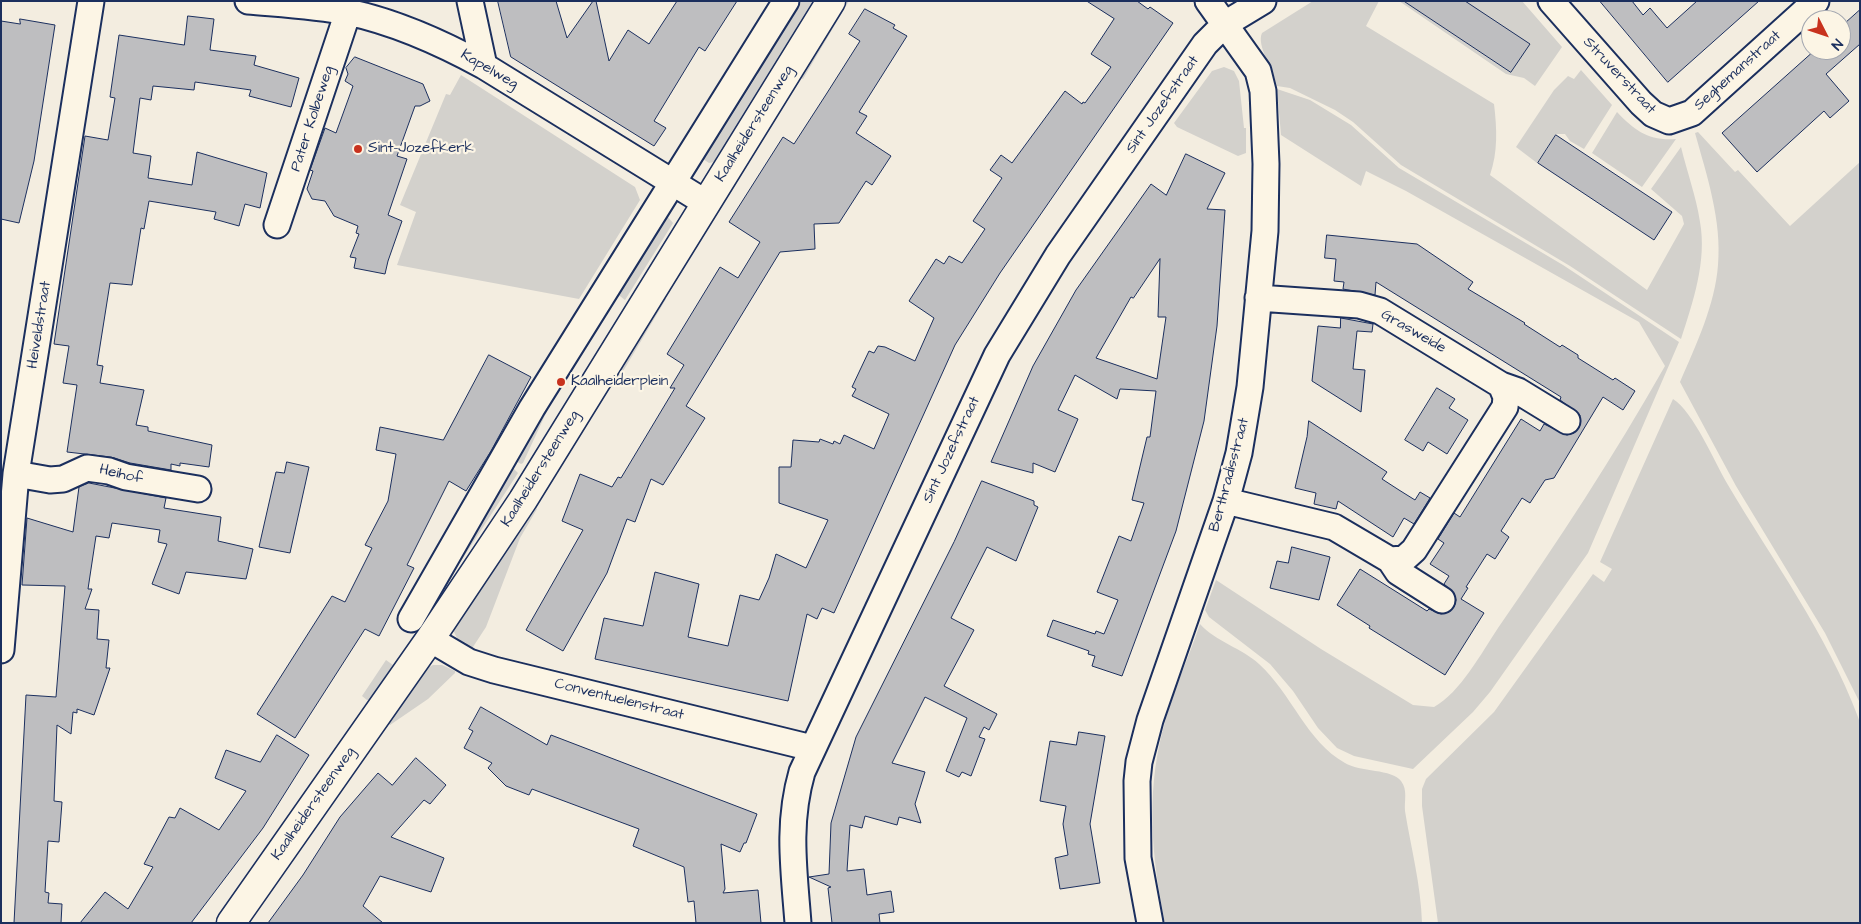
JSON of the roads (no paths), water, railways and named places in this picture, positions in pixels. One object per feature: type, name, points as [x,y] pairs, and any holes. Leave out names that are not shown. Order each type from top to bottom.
[{"type":"street","name":"Heiveldstraat","points":[[1,650],[16,474],[91,1]]},
{"type":"street","name":"Kapelweg","points":[[248,1],[314,4],[400,28],[453,49],[484,66],[706,203]]},
{"type":"street","points":[[470,1],[484,66]]},
{"type":"street","points":[[411,619],[532,408],[786,1]]},
{"type":"street","name":"Kaalheidersteenweg","points":[[231,923],[430,639],[523,500],[831,1]]},
{"type":"street","name":"Berthradisstraat","points":[[1150,923],[1138,858],[1137,782],[1139,762],[1164,675],[1226,501],[1239,453],[1250,387],[1265,232],[1266,164],[1263,91],[1258,71],[1208,1]]},
{"type":"street","name":"Sint Jozefstraat","points":[[798,923],[792,821],[794,799],[812,748],[997,354],[1058,254],[1205,44],[1225,24],[1262,1]]},
{"type":"street","name":"Struverstraat","points":[[1551,1],[1653,114],[1684,128]]},
{"type":"street","name":"Seghemanstraat","points":[[1684,128],[1692,113],[1816,1]]},
{"type":"street","name":"Pater Kolbeweg","points":[[277,225],[348,12]]},
{"type":"street","name":"Grasweide","points":[[1258,298],[1359,306],[1380,311],[1501,385],[1518,391],[1567,421]]},
{"type":"street","points":[[1390,560],[1404,559],[1414,550],[1505,407],[1506,397],[1501,385]]},
{"type":"street","name":"Heihof","points":[[16,474],[50,480],[63,479],[87,468],[109,471],[126,477],[198,489]]},
{"type":"street","points":[[1226,501],[1334,527],[1390,560],[1398,572],[1442,600]]},
{"type":"street","name":"Conventuelenstraat","points":[[430,639],[469,662],[494,670],[812,748]]},
{"type":"place","name":"Sint-Jozefkerk","points":[[358,149]]},
{"type":"place","name":"Kaalheiderplein","points":[[561,382]]}]
